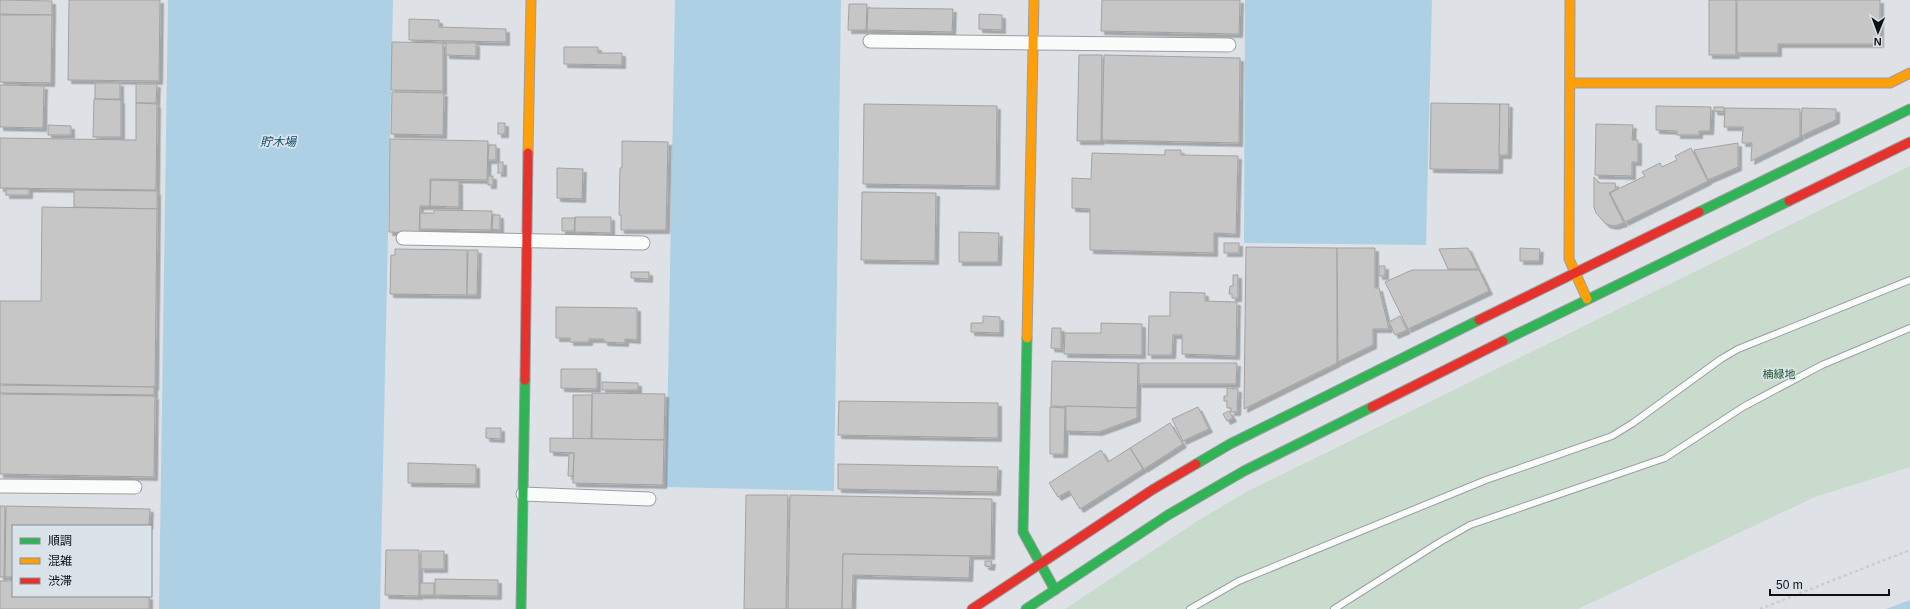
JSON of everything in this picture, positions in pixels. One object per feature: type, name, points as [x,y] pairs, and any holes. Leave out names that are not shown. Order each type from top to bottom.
[{"type":"street","points":[[521,609],[531,0]]},
{"type":"street","points":[[1034,0],[1023,532],[1055,590]]},
{"type":"street","points":[[1570,0],[1571,82],[1569,259],[1587,299]]},
{"type":"street","points":[[870,41],[1229,45]]},
{"type":"street","points":[[1571,82],[1890,83],[1910,73]]},
{"type":"street","points":[[972,609],[1152,490],[1230,444],[1574,273],[1910,109]]},
{"type":"street","points":[[1026,609],[1168,515],[1244,471],[1587,299],[1910,142]]},
{"type":"street","points":[[403,238],[643,243]]},
{"type":"street","points":[[0,486],[135,487]]},
{"type":"street","points":[[523,494],[649,499]]},
{"type":"lane","points":[[1190,609],[1239,581],[1486,480],[1612,436],[1633,423],[1715,363],[1738,349],[1910,280]]},
{"type":"lane","points":[[1334,609],[1440,542],[1470,525],[1665,458],[1756,400],[1822,366],[1910,328]]},
{"type":"path","points":[[1760,609],[1910,550]]},
{"type":"green space","name":"楠緑地","points":[[1910,166],[1910,467],[1815,497],[1578,609],[1065,609],[1199,520],[1248,491]]},
{"type":"water","name":"貯木場","points":[[168,0],[393,0],[380,609],[159,609]]},
{"type":"water","points":[[675,0],[841,0],[834,491],[666,487]]},
{"type":"water","points":[[1245,0],[1432,0],[1426,245],[1244,243]]},
{"type":"water","points":[[1910,600],[1910,609],[1886,609]]},
{"type":"building","points":[[0,0],[52,1],[52,15],[0,14]]},
{"type":"building","points":[[69,0],[160,0],[159,81],[68,80]]},
{"type":"building","points":[[1102,0],[1240,0],[1239,34],[1101,31]]},
{"type":"building","points":[[1709,0],[1736,0],[1736,55],[1709,55]]},
{"type":"building","points":[[1737,0],[1880,0],[1880,44],[1778,44],[1778,53],[1737,53]]},
{"type":"building","points":[[849,4],[867,4],[866,30],[848,30]]},
{"type":"building","points":[[868,8],[953,9],[952,32],[867,30]]},
{"type":"building","points":[[979,14],[1002,15],[1002,30],[979,29]]},
{"type":"building","points":[[0,15],[52,15],[51,83],[0,82]]},
{"type":"building","points":[[409,19],[439,20],[439,27],[506,29],[506,42],[409,40]]},
{"type":"building","points":[[392,42],[443,43],[443,91],[391,90]]},
{"type":"building","points":[[446,43],[476,43],[476,56],[446,55]]},
{"type":"building","points":[[564,47],[598,47],[598,53],[622,53],[622,65],[564,64]]},
{"type":"building","points":[[1079,55],[1102,55],[1101,141],[1077,141]]},
{"type":"building","points":[[1104,55],[1240,58],[1239,143],[1102,140]]},
{"type":"building","points":[[95,83],[120,83],[120,99],[95,99]]},
{"type":"building","points":[[136,84],[157,84],[156,103],[136,103]]},
{"type":"building","points":[[0,85],[44,86],[43,128],[0,127]]},
{"type":"building","points":[[392,92],[444,93],[443,135],[391,134]]},
{"type":"building","points":[[94,99],[121,100],[121,137],[93,137]]},
{"type":"building","points":[[136,103],[157,104],[156,190],[0,188],[0,138],[136,140]]},
{"type":"building","points":[[1431,103],[1500,104],[1499,170],[1430,169]]},
{"type":"building","points":[[864,104],[997,106],[996,186],[863,184]]},
{"type":"building","points":[[1500,104],[1509,104],[1508,155],[1499,155]]},
{"type":"building","points":[[1656,106],[1711,107],[1710,131],[1699,131],[1699,135],[1677,135],[1677,131],[1656,130]]},
{"type":"building","points":[[1714,107],[1724,107],[1724,112],[1714,111]]},
{"type":"building","points":[[1725,108],[1800,109],[1800,137],[1751,161],[1752,143],[1742,143],[1743,127],[1724,127]]},
{"type":"building","points":[[1802,108],[1836,109],[1836,120],[1801,136]]},
{"type":"building","points":[[498,123],[505,123],[505,134],[498,134]]},
{"type":"building","points":[[1596,124],[1633,125],[1632,140],[1638,140],[1638,162],[1632,162],[1632,176],[1595,175]]},
{"type":"building","points":[[48,125],[71,126],[71,135],[48,135]]},
{"type":"building","points":[[390,139],[488,141],[487,180],[430,179],[430,206],[420,206],[419,233],[389,232]]},
{"type":"building","points":[[622,141],[668,142],[666,230],[621,230],[621,215],[619,215]]},
{"type":"building","points":[[1738,143],[1738,167],[1708,180],[1694,150]]},
{"type":"building","points":[[489,145],[496,145],[496,160],[488,160]]},
{"type":"building","points":[[1691,148],[1708,181],[1625,222],[1610,193],[1645,176],[1642,172],[1660,163],[1662,167],[1677,160],[1675,156]]},
{"type":"building","points":[[1165,150],[1181,150],[1181,155],[1238,156],[1236,234],[1214,233],[1214,253],[1090,250],[1090,209],[1072,208],[1072,178],[1091,179],[1092,153],[1165,155]]},
{"type":"building","points":[[498,162],[503,162],[503,173],[498,173]]},
{"type":"building","points":[[557,168],[583,169],[582,199],[557,198]]},
{"type":"building","points":[[488,176],[493,176],[493,185],[488,185]]},
{"type":"building","points":[[1594,177],[1599,183],[1615,183],[1616,189],[1609,193],[1624,223],[1614,226],[1606,224],[1596,213],[1594,207]]},
{"type":"building","points":[[431,180],[459,181],[459,207],[430,206]]},
{"type":"building","points":[[6,189],[29,189],[29,195],[6,195]]},
{"type":"building","points":[[74,190],[157,191],[157,209],[74,207]]},
{"type":"building","points":[[862,192],[936,193],[935,261],[861,260]]},
{"type":"building","points":[[42,207],[157,209],[155,387],[0,384],[0,301],[41,301]]},
{"type":"building","points":[[434,210],[492,211],[491,230],[420,229],[420,213],[434,213]]},
{"type":"building","points":[[493,215],[500,215],[500,230],[492,229]]},
{"type":"building","points":[[575,217],[611,217],[611,233],[575,232]]},
{"type":"building","points":[[562,218],[575,218],[574,231],[562,231]]},
{"type":"building","points":[[959,232],[999,233],[998,262],[959,262]]},
{"type":"building","points":[[1224,243],[1239,243],[1239,253],[1224,253]]},
{"type":"building","points":[[1246,247],[1337,248],[1337,363],[1244,409]]},
{"type":"building","points":[[1337,248],[1375,248],[1375,288],[1379,288],[1389,329],[1373,329],[1373,345],[1338,362]]},
{"type":"building","points":[[1468,248],[1478,269],[1448,269],[1439,249]]},
{"type":"building","points":[[1520,248],[1540,249],[1539,261],[1520,261]]},
{"type":"building","points":[[395,249],[467,250],[467,295],[390,294],[391,255],[395,255]]},
{"type":"building","points":[[468,250],[478,250],[477,295],[467,295]]},
{"type":"building","points":[[1379,266],[1385,266],[1385,276],[1379,276]]},
{"type":"building","points":[[1412,270],[1479,270],[1489,291],[1408,329],[1385,282]]},
{"type":"building","points":[[631,272],[649,272],[649,279],[631,278]]},
{"type":"building","points":[[1233,275],[1238,275],[1238,298],[1232,298],[1232,294],[1229,294],[1230,286],[1233,286]]},
{"type":"building","points":[[1170,292],[1205,293],[1205,301],[1237,302],[1236,356],[1182,354],[1182,335],[1173,335],[1172,355],[1148,355],[1149,316],[1170,316]]},
{"type":"building","points":[[556,307],[637,308],[637,340],[625,339],[625,343],[604,342],[604,339],[589,339],[589,342],[570,342],[570,338],[556,338]]},
{"type":"building","points":[[983,316],[1000,317],[1000,333],[971,332],[971,323],[983,323]]},
{"type":"building","points":[[1400,316],[1407,330],[1395,335],[1389,322]]},
{"type":"building","points":[[1101,323],[1142,324],[1142,355],[1064,354],[1065,333],[1101,333]]},
{"type":"building","points":[[1052,328],[1061,328],[1061,349],[1051,348]]},
{"type":"building","points":[[1052,361],[1138,363],[1137,408],[1051,406]]},
{"type":"building","points":[[1139,363],[1237,363],[1236,384],[1139,384]]},
{"type":"building","points":[[561,369],[597,369],[597,389],[561,388]]},
{"type":"building","points":[[602,382],[638,383],[638,390],[602,390]]},
{"type":"building","points":[[0,385],[154,387],[154,395],[0,393]]},
{"type":"building","points":[[1227,388],[1238,389],[1237,412],[1231,412],[1231,408],[1227,408],[1227,401],[1224,401],[1224,396],[1227,396]]},
{"type":"building","points":[[592,393],[665,394],[664,440],[592,439]]},
{"type":"building","points":[[0,394],[155,396],[154,477],[0,474]]},
{"type":"building","points":[[573,395],[592,395],[591,439],[573,439]]},
{"type":"building","points":[[839,401],[998,403],[998,438],[838,435]]},
{"type":"building","points":[[1066,406],[1137,408],[1137,418],[1099,432],[1066,431]]},
{"type":"building","points":[[1050,407],[1065,408],[1064,454],[1050,454]]},
{"type":"building","points":[[1198,407],[1209,429],[1183,441],[1172,419]]},
{"type":"building","points":[[1229,411],[1233,418],[1227,421],[1223,414]]},
{"type":"building","points":[[1170,423],[1183,444],[1144,469],[1130,448]]},
{"type":"building","points":[[486,428],[501,428],[501,439],[486,438]]},
{"type":"building","points":[[550,438],[664,440],[663,485],[573,483],[574,453],[550,452]]},
{"type":"building","points":[[1130,448],[1143,469],[1080,509],[1069,491],[1058,497],[1049,483],[1101,450],[1108,462]]},
{"type":"building","points":[[569,453],[574,453],[573,476],[568,476]]},
{"type":"building","points":[[408,463],[476,465],[476,484],[408,483]]},
{"type":"building","points":[[838,464],[998,467],[997,492],[838,489]]},
{"type":"building","points":[[746,495],[788,495],[786,609],[744,609]]},
{"type":"building","points":[[790,495],[992,499],[991,556],[843,554],[842,609],[788,609]]},
{"type":"building","points":[[0,506],[5,506],[4,577],[0,577]]},
{"type":"building","points":[[6,506],[150,509],[149,525],[12,525],[12,577],[5,577]]},
{"type":"building","points":[[386,550],[419,550],[419,596],[385,595]]},
{"type":"building","points":[[421,551],[444,551],[444,569],[421,569]]},
{"type":"building","points":[[843,554],[970,556],[969,578],[853,575],[852,609],[842,609]]},
{"type":"building","points":[[985,561],[992,561],[991,567],[985,566]]},
{"type":"building","points":[[435,579],[498,580],[498,596],[435,595]]},
{"type":"building","points":[[0,581],[12,581],[12,597],[149,597],[149,609],[0,609]]},
{"type":"building","points":[[420,583],[434,583],[434,595],[420,595]]},
{"type":"traffic: fast","points":[[1699,212],[1910,109]]},
{"type":"traffic: fast","points":[[1503,341],[1789,201]]},
{"type":"traffic: fast","points":[[1196,464],[1230,444],[1479,320]]},
{"type":"traffic: fast","points":[[1027,338],[1023,532],[1055,590]]},
{"type":"traffic: fast","points":[[521,609],[525,380]]},
{"type":"traffic: fast","points":[[1026,609],[1168,515],[1244,471],[1372,407]]},
{"type":"traffic: slow","points":[[528,153],[531,0]]},
{"type":"traffic: slow","points":[[1027,338],[1034,0]]},
{"type":"traffic: slow","points":[[1570,0],[1569,259],[1587,299]]},
{"type":"traffic: slow","points":[[1571,83],[1890,83],[1910,73]]},
{"type":"traffic: jam","points":[[1789,201],[1910,142]]},
{"type":"traffic: jam","points":[[525,380],[528,153]]},
{"type":"traffic: jam","points":[[1479,320],[1699,212]]},
{"type":"traffic: jam","points":[[1372,407],[1503,341]]},
{"type":"traffic: jam","points":[[972,609],[1152,490],[1196,464]]}]
